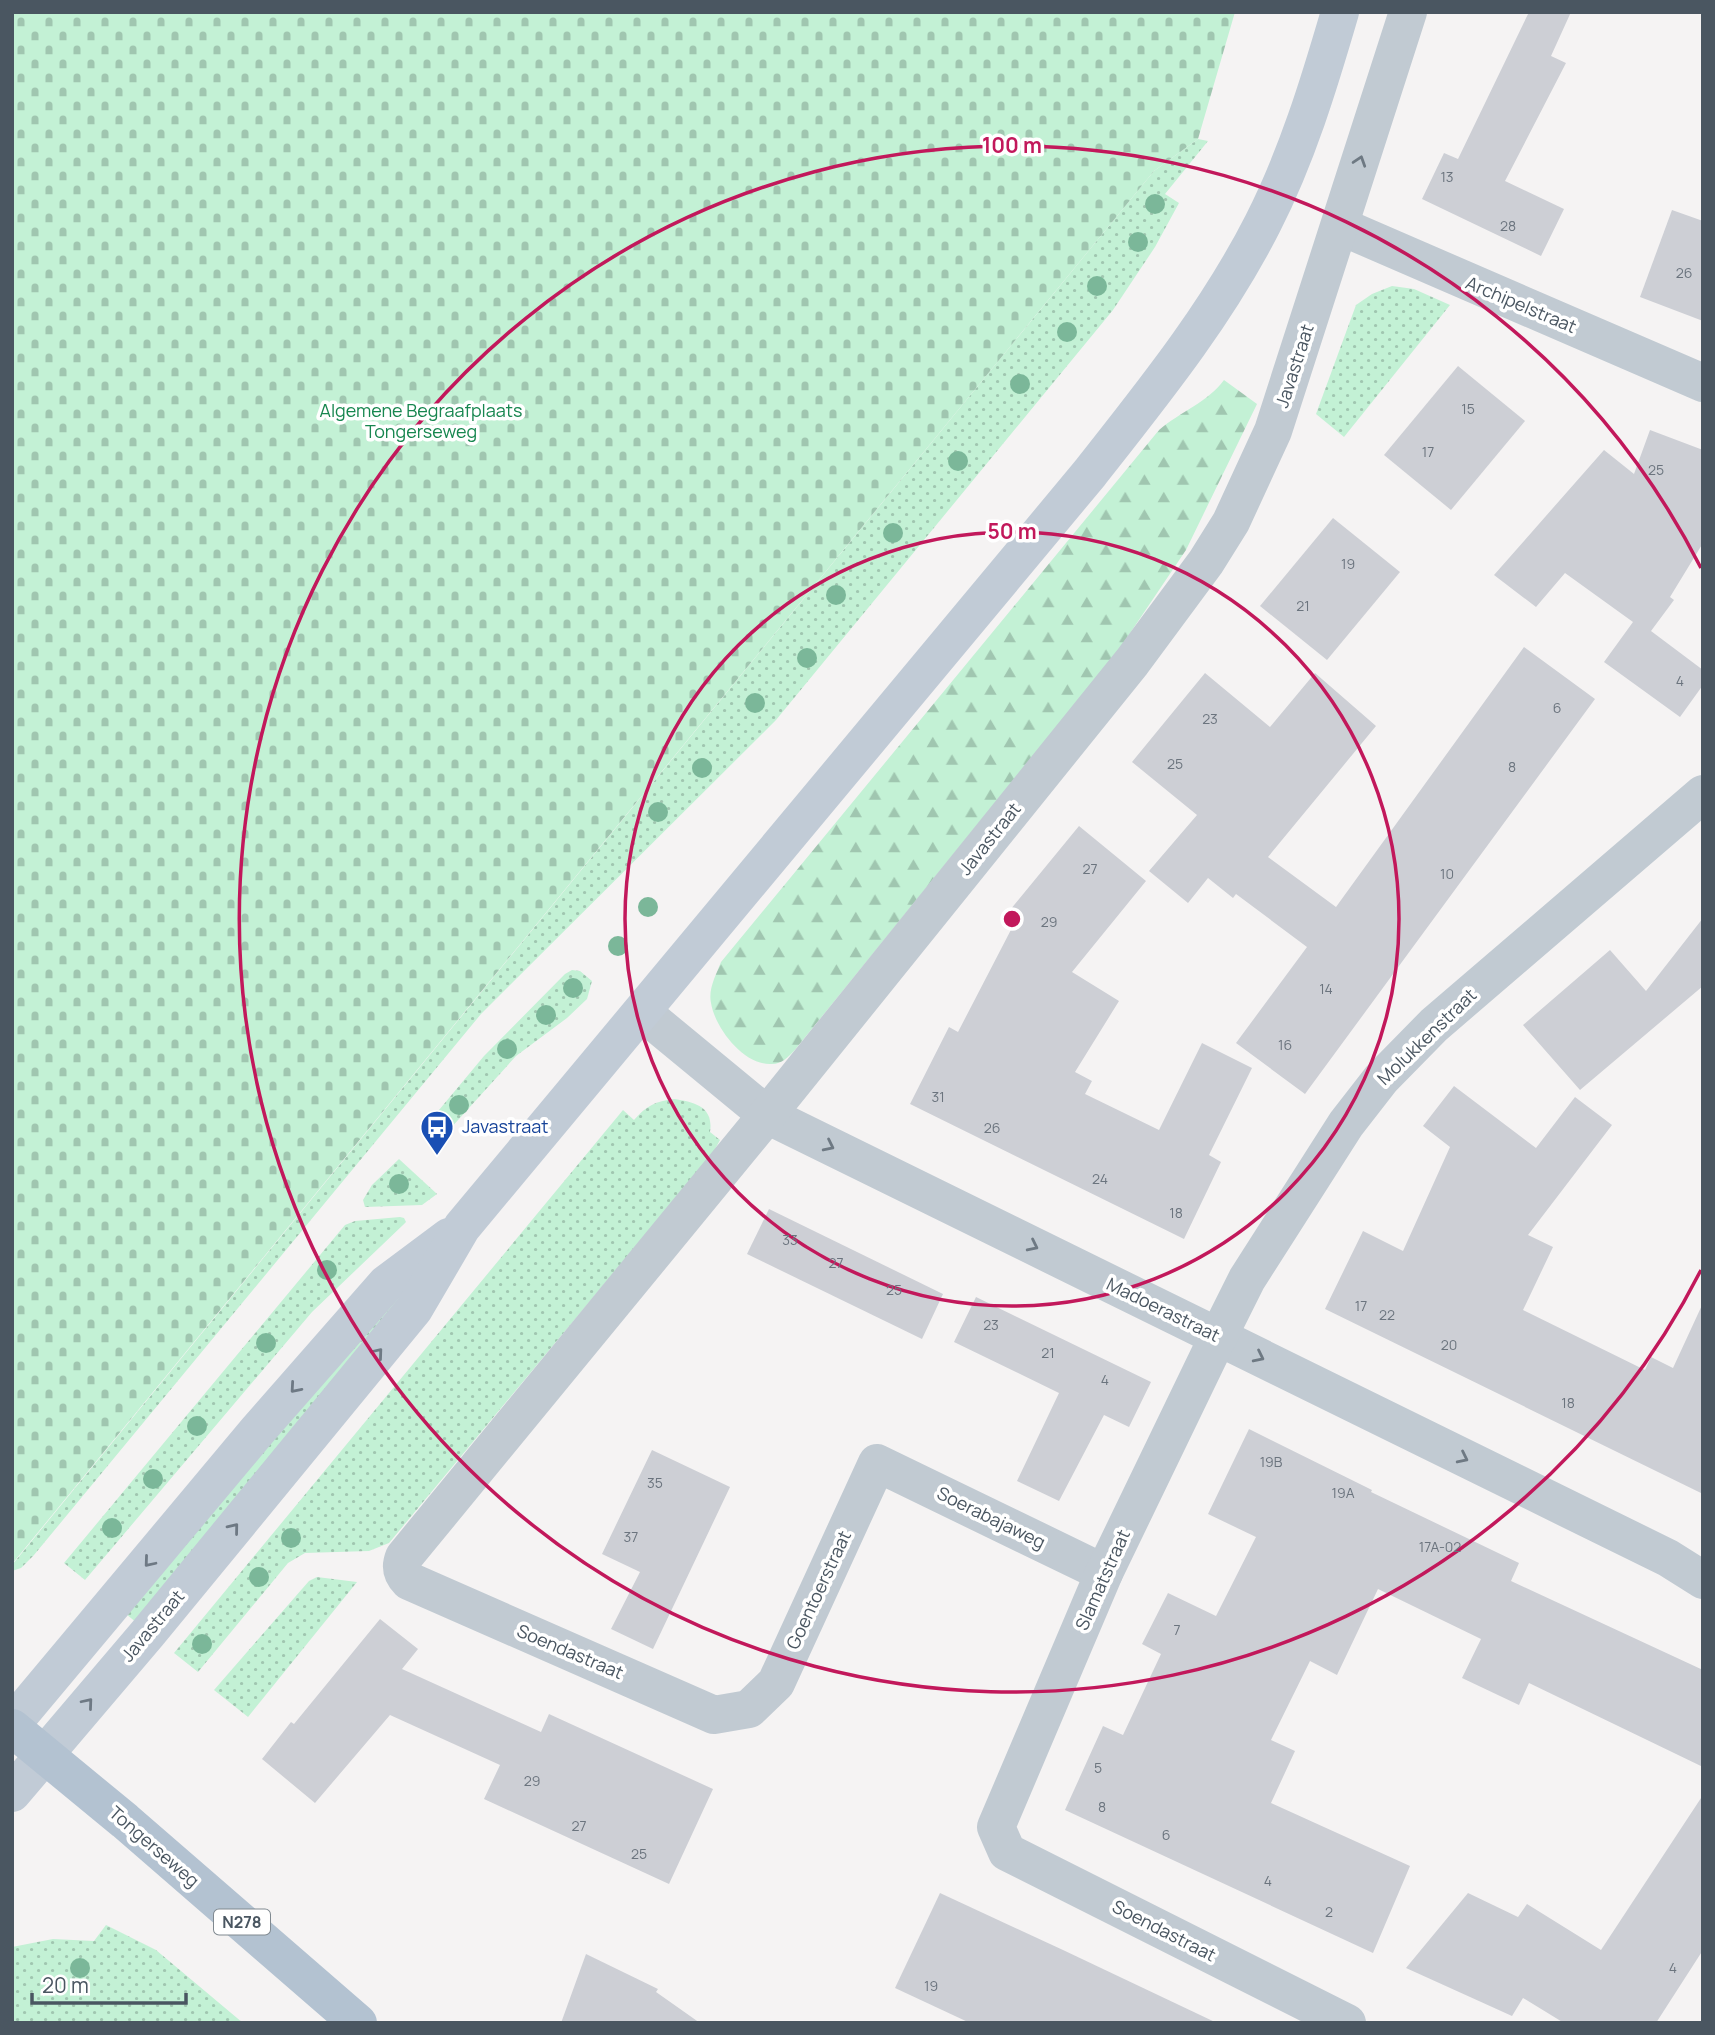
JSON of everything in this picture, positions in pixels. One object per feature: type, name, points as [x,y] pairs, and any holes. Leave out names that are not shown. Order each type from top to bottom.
[{"type":"main road","name":"Tongerseweg","points":[[12,1726],[358,2023]]},
{"type":"street","name":"Javastraat","points":[[12,1793],[148,1633],[414,1309],[462,1227],[1090,473],[1200,330],[1232,280],[1264,222],[1281,184],[1318,85],[1340,12]]},
{"type":"street","name":"Javastraat","points":[[401,1567],[404,1557],[767,1115],[1124,673],[1206,562],[1231,522],[1273,431],[1408,12]]},
{"type":"street","name":"Archipelstraat","points":[[1340,226],[1703,383]]},
{"type":"street","name":"Molukkenstraat","points":[[1218,1337],[1247,1279],[1306,1185],[1346,1124],[1381,1079],[1434,1026],[1703,794]]},
{"type":"street","name":"Madoerastraat","points":[[642,1012],[767,1115],[1668,1558],[1703,1580]]},
{"type":"street","name":"Javastraat","points":[[12,1726],[258,1430],[386,1284],[462,1227]]},
{"type":"street","name":"Slamatstraat","points":[[996,1827],[1104,1573],[1218,1337]]},
{"type":"street","name":"Soerabajaweg","points":[[877,1463],[1104,1573]]},
{"type":"street","name":"Goentoerstraat","points":[[749,1709],[776,1683],[877,1463]]},
{"type":"street","name":"Soendastraat","points":[[401,1567],[402,1574],[410,1581],[443,1597],[714,1715],[749,1709]]},
{"type":"street","name":"Soendastraat","points":[[996,1827],[1007,1852],[1347,2023]]},
{"type":"green space","name":"Algemene Begraafplaats Tongerseweg","points":[[12,12],[1235,12],[1198,139],[1154,171],[12,1564]]},
{"type":"green space","points":[[1198,139],[1208,141],[1165,194],[1179,203],[1155,247],[1113,310],[776,720],[481,1014],[34,1555],[21,1568],[12,1571],[12,1565],[1154,171]]},
{"type":"green space","points":[[1392,286],[1414,289],[1450,305],[1344,437],[1316,414],[1356,305],[1372,294]]},
{"type":"green space","points":[[1224,380],[1257,404],[1186,550],[1118,651],[794,1051],[776,1064],[762,1063],[741,1052],[718,1023],[711,1003],[712,987],[721,962],[1159,430],[1210,395]]},
{"type":"green space","points":[[572,970],[580,971],[592,981],[587,999],[567,1018],[516,1056],[449,1130],[434,1116],[484,1056]]},
{"type":"green space","points":[[674,1099],[696,1104],[706,1111],[710,1132],[720,1140],[713,1153],[389,1543],[369,1551],[305,1553],[288,1563],[198,1672],[174,1653],[623,1110],[634,1120],[652,1105]]},
{"type":"green space","points":[[399,1159],[437,1194],[422,1205],[365,1207],[363,1200],[372,1185]]},
{"type":"green space","points":[[400,1217],[406,1222],[312,1312],[85,1580],[64,1563],[345,1225],[355,1221]]},
{"type":"green space","points":[[414,1280],[137,1623],[126,1614],[277,1430]]},
{"type":"green space","points":[[317,1577],[357,1582],[248,1717],[214,1690],[309,1581]]},
{"type":"green space","points":[[106,1925],[156,1950],[243,2023],[12,2023],[12,1947],[53,1939],[94,1941]]},
{"type":"building","points":[[1529,12],[1571,12],[1551,56],[1566,63],[1505,181],[1564,209],[1541,256],[1422,199],[1444,153],[1458,159]]},
{"type":"building","points":[[1672,210],[1703,221],[1703,321],[1640,297]]},
{"type":"building","points":[[1458,366],[1525,421],[1451,510],[1384,455]]},
{"type":"building","points":[[1650,430],[1703,450],[1703,543],[1670,597],[1674,600],[1651,631],[1703,670],[1703,685],[1680,717],[1604,662],[1633,622],[1565,573],[1536,607],[1494,575],[1604,450],[1634,474]]},
{"type":"building","points":[[1333,518],[1400,572],[1327,660],[1260,606]]},
{"type":"building","points":[[1524,647],[1595,699],[1305,1094],[1236,1043],[1307,947],[1236,894],[1233,898],[1208,878],[1188,903],[1149,871],[1197,815],[1132,762],[1205,673],[1270,727],[1315,673],[1376,726],[1268,857],[1336,907]]},
{"type":"building","points":[[1079,826],[1146,881],[1072,972],[1119,1001],[1075,1072],[1092,1081],[1085,1094],[1159,1130],[1202,1043],[1252,1068],[1209,1155],[1221,1162],[1184,1239],[910,1104],[949,1027],[958,1032],[1015,922],[1006,915]]},
{"type":"building","points":[[1703,918],[1703,986],[1580,1090],[1523,1025],[1610,950],[1646,991]]},
{"type":"building","points":[[1454,1086],[1536,1148],[1575,1097],[1612,1125],[1528,1235],[1553,1247],[1523,1310],[1645,1370],[1651,1357],[1673,1368],[1703,1303],[1703,1494],[1325,1309],[1363,1231],[1403,1251],[1450,1147],[1423,1126]]},
{"type":"building","points":[[769,1209],[943,1294],[922,1339],[747,1254]]},
{"type":"building","points":[[976,1297],[1151,1382],[1129,1427],[1104,1415],[1059,1501],[1017,1481],[1059,1393],[954,1342]]},
{"type":"building","points":[[1249,1429],[1372,1490],[1371,1492],[1519,1563],[1511,1581],[1703,1670],[1703,1767],[1529,1683],[1519,1705],[1462,1678],[1481,1639],[1378,1589],[1337,1675],[1310,1661],[1271,1740],[1295,1751],[1271,1803],[1410,1866],[1373,1953],[1065,1810],[1103,1726],[1123,1735],[1161,1654],[1142,1644],[1168,1593],[1216,1616],[1256,1537],[1208,1514]]},
{"type":"building","points":[[652,1450],[730,1487],[653,1649],[611,1629],[640,1572],[602,1554]]},
{"type":"building","points":[[380,1619],[418,1649],[402,1669],[541,1732],[549,1714],[713,1789],[669,1884],[484,1799],[500,1765],[390,1715],[315,1803],[262,1759]]},
{"type":"building","points":[[1703,1795],[1703,1950],[1656,2023],[1564,2023],[1523,1998],[1512,2016],[1406,1968],[1468,1893],[1518,1917],[1527,1904],[1601,1950]]},
{"type":"building","points":[[940,1893],[1217,2023],[970,2023],[895,1988]]},
{"type":"building","points":[[586,1954],[658,1989],[656,1992],[700,2023],[561,2023]]},
{"type":"place","name":"Javastraat","points":[[437,1157]]}]
